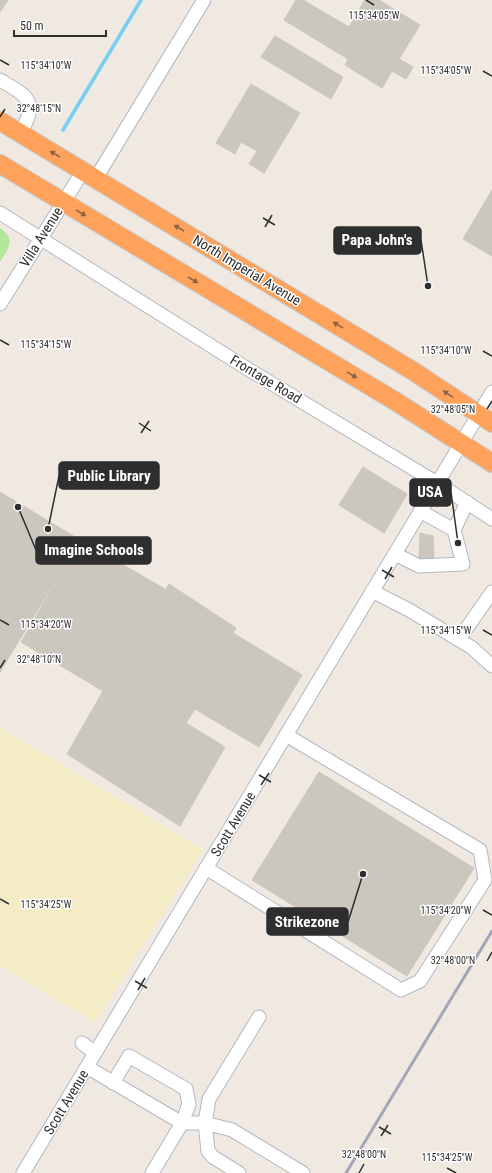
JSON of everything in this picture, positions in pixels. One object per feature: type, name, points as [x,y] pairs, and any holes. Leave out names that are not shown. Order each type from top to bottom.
[{"type":"highway","name":"North Imperial Avenue","points":[[0,121],[413,371],[485,419]]},
{"type":"highway","points":[[0,164],[395,401],[492,463]]},
{"type":"street","name":"Villa Avenue","points":[[0,302],[63,202],[89,175],[204,0]]},
{"type":"street","points":[[0,80],[22,93],[28,100],[29,113],[27,122],[20,133]]},
{"type":"street","name":"Frontage Road","points":[[0,213],[251,371],[437,483],[492,519]]},
{"type":"street","name":"Scott Avenue","points":[[23,1173],[461,443],[485,419],[492,392]]},
{"type":"street","points":[[395,554],[419,566],[463,564],[454,530],[467,502]]},
{"type":"street","points":[[420,511],[454,530]]},
{"type":"street","points":[[372,591],[409,610],[471,647],[492,666]]},
{"type":"street","points":[[459,640],[492,592]]},
{"type":"street","points":[[206,868],[401,990],[420,981],[485,880],[480,850],[286,735]]},
{"type":"street","points":[[239,1173],[213,1157],[208,1150],[205,1123],[209,1099],[259,1017]]},
{"type":"street","points":[[82,1043],[95,1053]]},
{"type":"street","points":[[113,1083],[129,1056],[186,1089],[189,1104],[182,1123],[152,1173]]},
{"type":"street","points":[[87,1067],[182,1123],[205,1123],[232,1130],[303,1173]]},
{"type":"green space","points":[[0,228],[5,232],[10,240],[8,248],[0,262]]},
{"type":"sand","points":[[0,728],[203,849],[95,1022],[0,966]]},
{"type":"building","points":[[0,0],[8,0],[0,12]]},
{"type":"building","points":[[296,0],[303,0],[349,27],[365,0],[379,0],[420,25],[399,59],[413,67],[406,79],[392,71],[382,88],[345,65],[348,59],[284,20]]},
{"type":"building","points":[[275,36],[343,77],[331,99],[261,57]]},
{"type":"building","points":[[251,84],[300,113],[264,173],[249,164],[257,151],[241,142],[235,154],[216,143]]},
{"type":"building","points":[[492,190],[492,256],[463,239]]},
{"type":"building","points":[[363,467],[407,494],[384,533],[339,505]]},
{"type":"building","points":[[0,492],[80,540],[0,672]]},
{"type":"building","points":[[420,533],[433,536],[434,558],[419,558]]},
{"type":"building","points":[[80,540],[165,589],[103,691],[21,642]]},
{"type":"building","points":[[169,584],[236,628],[233,633],[302,675],[259,747],[195,709],[186,723],[225,747],[180,826],[67,754],[103,691]]},
{"type":"building","points":[[319,772],[474,868],[407,976],[252,880]]},
{"type":"waterway","points":[[63,130],[141,0]]},
{"type":"railway","points":[[346,1173],[492,931]]},
{"type":"place","name":"Papa John's","points":[[428,286]]},
{"type":"place","name":"Imagine Schools","points":[[18,507]]},
{"type":"place","name":"Public Library","points":[[48,529]]},
{"type":"place","name":"USA","points":[[458,543]]},
{"type":"place","name":"Strikezone","points":[[363,874]]}]
